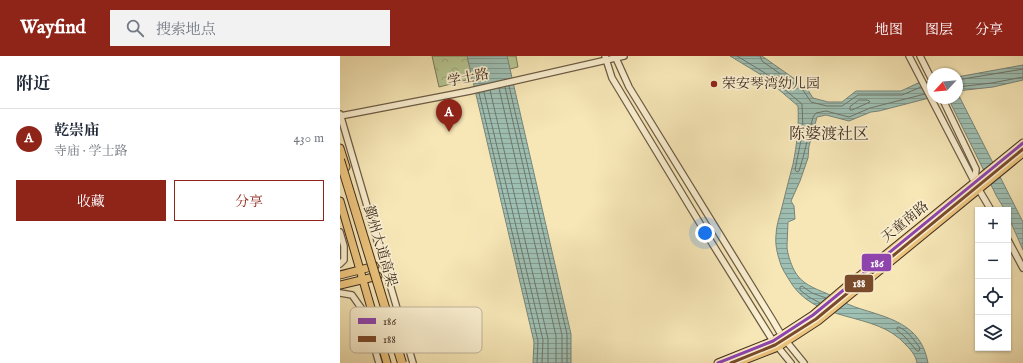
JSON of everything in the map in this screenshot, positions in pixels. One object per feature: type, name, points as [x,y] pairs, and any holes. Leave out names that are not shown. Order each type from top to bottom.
[{"type":"highway","name":"鄞州大道高架","points":[[340,160],[385,307]]},
{"type":"highway","name":"鄞州大道高架","points":[[340,175],[379,307]]},
{"type":"highway","name":"鄞州大道高架","points":[[393,353],[396,363]]},
{"type":"highway","name":"鄞州大道高架","points":[[399,353],[402,363]]},
{"type":"main road","name":"天童南路","points":[[718,363],[775,344],[784,338],[978,183],[1004,158],[1023,143]]},
{"type":"main road","points":[[340,148],[388,307]]},
{"type":"main road","points":[[784,338],[818,322],[978,183],[1023,153]]},
{"type":"main road","points":[[340,201],[371,307]]},
{"type":"main road","points":[[340,275],[375,266]]},
{"type":"main road","points":[[340,285],[378,276]]},
{"type":"main road","points":[[737,363],[775,344]]},
{"type":"main road","points":[[384,353],[387,363]]},
{"type":"main road","points":[[402,353],[405,363]]},
{"type":"street","name":"学士路","points":[[340,115],[470,91],[516,81],[605,58],[624,56]]},
{"type":"street","points":[[909,56],[990,207]]},
{"type":"street","points":[[920,56],[927,70]]},
{"type":"street","points":[[615,57],[629,87],[784,338],[804,363]]},
{"type":"street","points":[[605,58],[612,78],[710,240],[775,344],[790,363]]},
{"type":"street","points":[[945,104],[976,169],[978,183]]},
{"type":"street","points":[[340,115],[397,307]]},
{"type":"street","points":[[340,232],[344,246],[344,260],[340,264]]},
{"type":"street","points":[[1010,243],[1023,268]]},
{"type":"street","points":[[340,293],[352,295],[360,307]]},
{"type":"street","points":[[376,353],[379,363]]},
{"type":"street","points":[[410,353],[413,363]]},
{"type":"green space","points":[[432,56],[516,56],[518,67],[439,87]]},
{"type":"water","points":[[467,56],[507,56],[571,334],[571,363],[533,363],[534,342]]},
{"type":"water","points":[[730,56],[762,56],[806,87],[813,98],[828,102],[842,102],[856,91],[901,91],[918,83],[927,82],[927,99],[871,112],[849,121],[826,115],[817,117],[809,146],[808,158],[791,201],[794,206],[795,219],[788,222],[787,249],[793,268],[800,279],[852,306],[891,319],[901,324],[911,331],[918,339],[924,350],[928,363],[917,363],[916,358],[906,345],[893,334],[878,326],[829,311],[813,304],[799,293],[781,266],[776,245],[776,232],[797,142],[798,106],[763,76]]},
{"type":"water","points":[[1023,65],[1023,80],[993,87],[963,90],[963,76]]},
{"type":"water","points":[[951,104],[963,104],[1023,222],[1023,250],[1011,223],[1011,207],[1003,207]]},
{"type":"transit line","name":"186","points":[[718,363],[773,341],[813,315],[1023,143]]},
{"type":"transit line","name":"188","points":[[731,363],[775,345],[816,319],[1023,149]]},
{"type":"place","name":"荣安琴湾幼儿园","points":[[714,84]]},
{"type":"place","name":"乾崇庙","points":[[449,132]]},
{"type":"district","name":"陈婆渡社区","points":[[829,135]]}]
